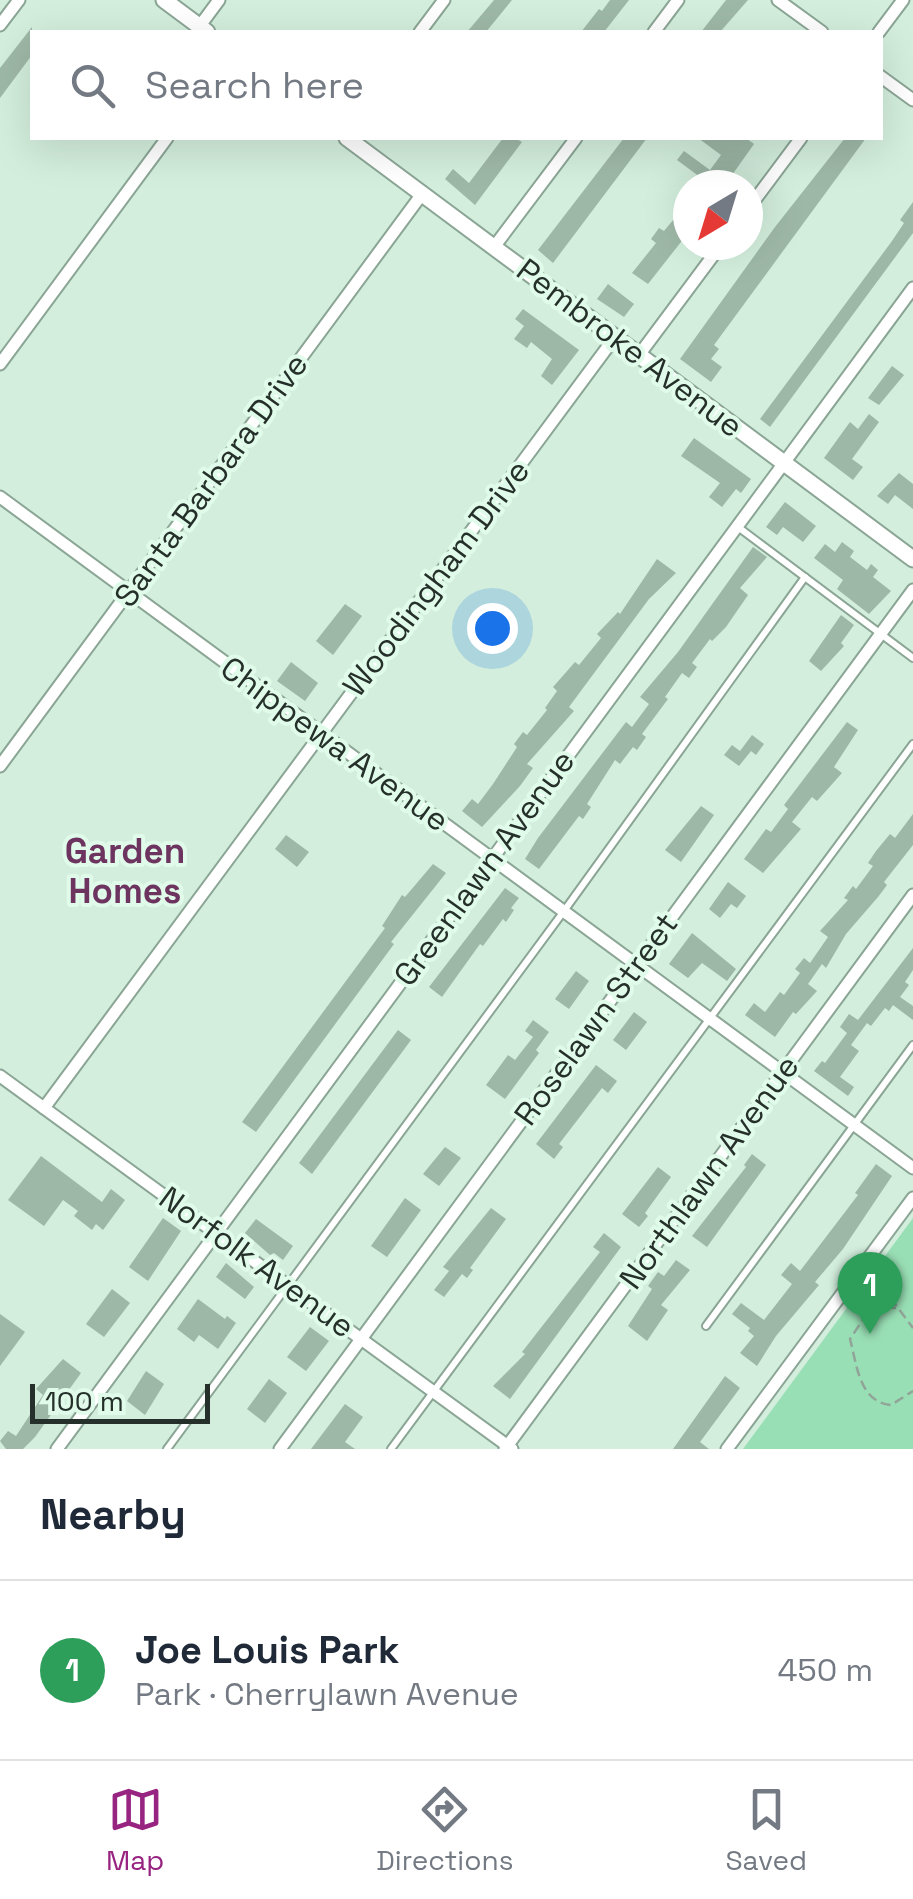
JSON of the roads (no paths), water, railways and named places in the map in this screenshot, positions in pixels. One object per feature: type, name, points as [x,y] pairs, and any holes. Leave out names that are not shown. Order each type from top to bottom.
[{"type":"street","points":[[0,25],[18,0]]},
{"type":"street","points":[[164,0],[203,30],[218,0]]},
{"type":"street","points":[[422,30],[444,0]]},
{"type":"street","points":[[656,30],[678,0]]},
{"type":"street","points":[[778,0],[819,30]]},
{"type":"street","points":[[880,30],[903,0]]},
{"type":"street","points":[[883,78],[913,100]]},
{"type":"street","points":[[0,364],[166,140]]},
{"type":"street","name":"Pembroke Avenue","points":[[351,140],[913,559]]},
{"type":"street","points":[[494,247],[574,140]]},
{"type":"street","points":[[763,189],[800,140]]},
{"type":"street","name":"Santa Barbara Drive","points":[[0,766],[422,194]]},
{"type":"street","points":[[639,355],[710,260]]},
{"type":"street","name":"Greenlawn Avenue","points":[[57,1449],[913,288]]},
{"type":"street","name":"Woodingham Drive","points":[[44,1108],[614,337]]},
{"type":"street","name":"Chippewa Avenue","points":[[0,497],[913,1168]]},
{"type":"street","name":"Roselawn Street","points":[[280,1449],[913,590]]},
{"type":"street","name":"Northlawn Avenue","points":[[508,1448],[913,896]]},
{"type":"street","name":"Norfolk Avenue","points":[[0,1076],[508,1448]]},
{"type":"street","points":[[728,1449],[913,1198]]},
{"type":"lane","points":[[737,526],[913,658]]},
{"type":"lane","points":[[167,1449],[805,577]]},
{"type":"lane","points":[[391,1449],[913,744]]},
{"type":"lane","points":[[706,1326],[913,1045]]},
{"type":"place","name":"Joe Louis Park","points":[[870,1334]]},
{"type":"district","name":"Garden Homes","points":[[125,871]]}]
